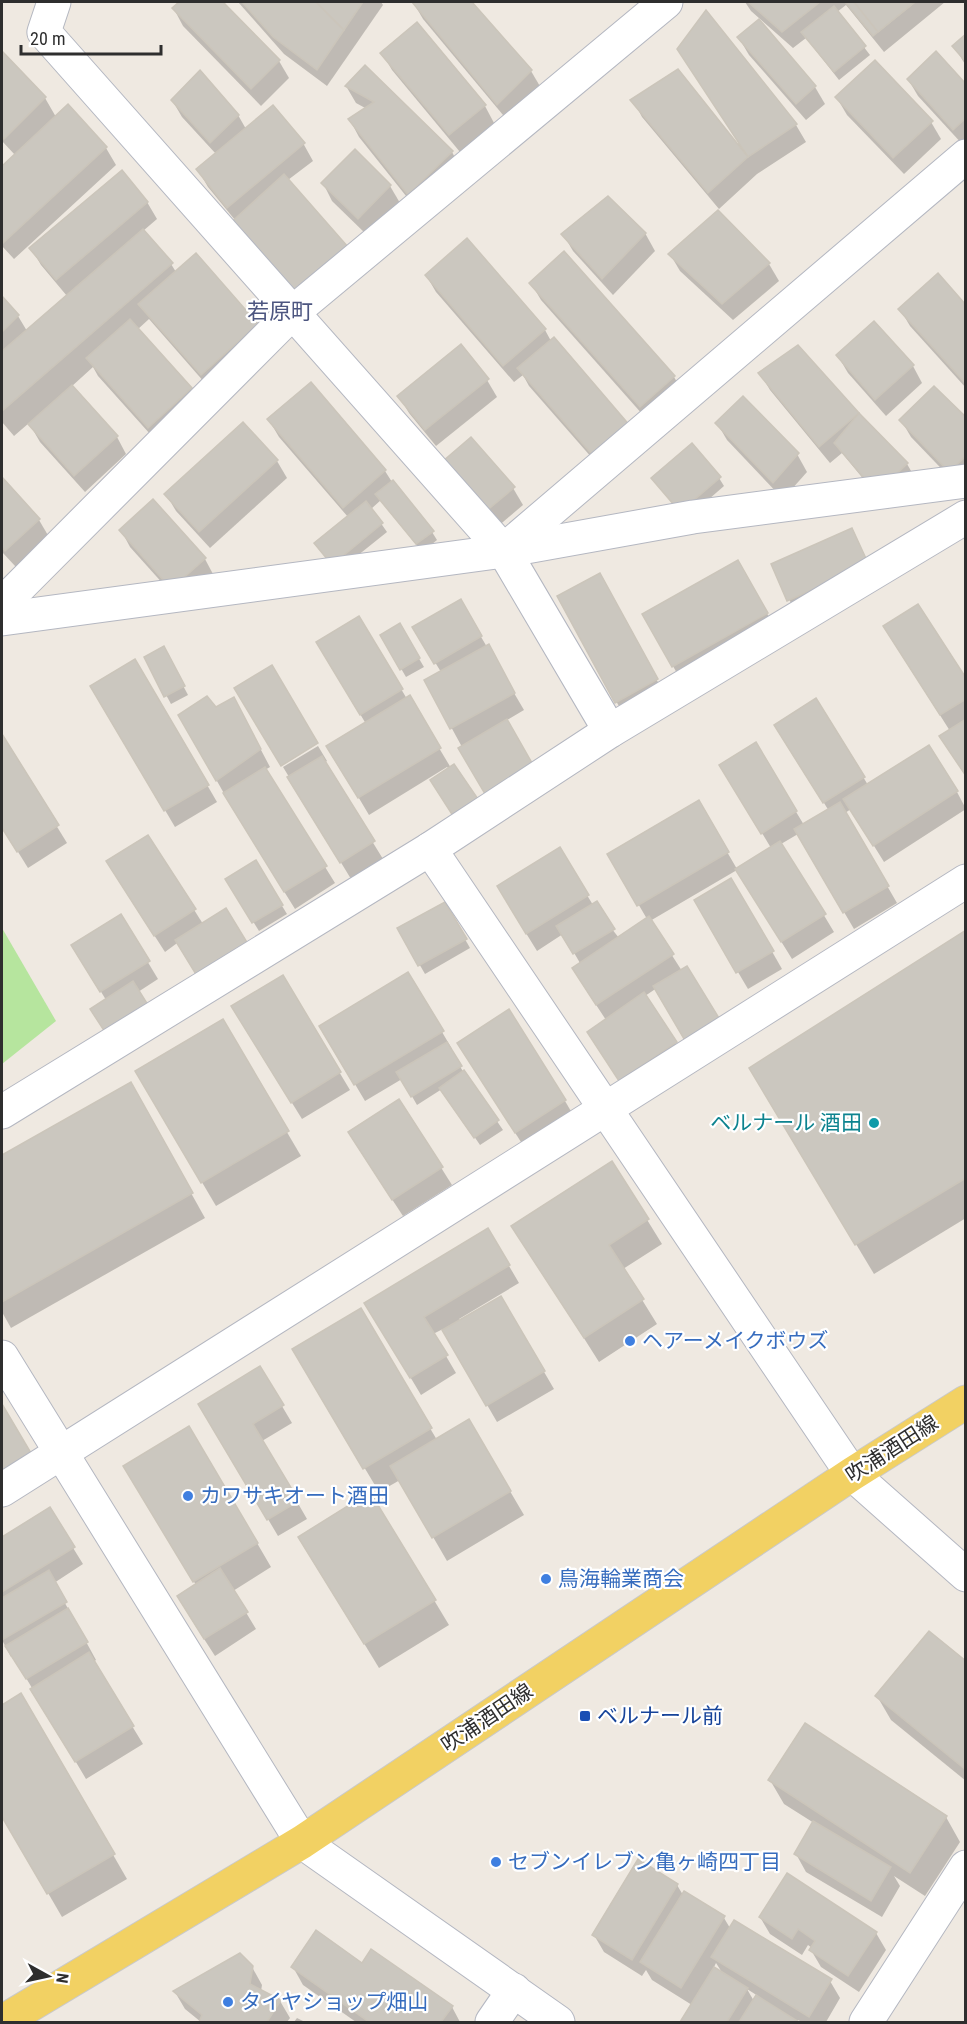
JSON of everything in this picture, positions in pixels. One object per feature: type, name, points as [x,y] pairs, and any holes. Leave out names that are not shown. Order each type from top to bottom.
[{"type":"main road","name":"吹浦酒田線","points":[[2,2022],[302,1842],[852,1474],[966,1402]]},
{"type":"street","points":[[54,2],[44,32],[504,551],[610,731]]},
{"type":"street","points":[[2,604],[292,313],[666,2]]},
{"type":"street","points":[[504,551],[966,156]]},
{"type":"street","points":[[2,619],[504,551],[693,517],[966,481]]},
{"type":"street","points":[[2,1112],[430,849],[610,731],[966,517]]},
{"type":"street","points":[[430,849],[852,1474],[966,1575]]},
{"type":"street","points":[[2,1490],[966,881]]},
{"type":"street","points":[[2,1357],[302,1842],[558,2022]]},
{"type":"street","points":[[866,2022],[966,1868]]},
{"type":"street","points":[[492,2022],[514,1990]]},
{"type":"green space","points":[[2,928],[56,1021],[2,1064]]},
{"type":"building","points":[[179,2],[223,2],[280,60],[251,89],[172,8]]},
{"type":"building","points":[[242,2],[317,2],[344,30],[317,70],[273,37]]},
{"type":"building","points":[[316,2],[363,2],[344,30]]},
{"type":"building","points":[[412,2],[472,2],[532,70],[497,105]]},
{"type":"building","points":[[748,2],[820,2],[782,32]]},
{"type":"building","points":[[845,2],[915,2],[873,36]]},
{"type":"building","points":[[854,2],[915,2],[878,32]]},
{"type":"building","points":[[834,6],[866,46],[834,72],[801,32]]},
{"type":"building","points":[[706,10],[797,124],[748,157],[677,49]]},
{"type":"building","points":[[759,19],[816,86],[796,104],[737,37]]},
{"type":"building","points":[[417,22],[486,105],[449,135],[380,53]]},
{"type":"building","points":[[966,34],[966,62],[952,46]]},
{"type":"building","points":[[2,51],[46,97],[4,139],[2,136]]},
{"type":"building","points":[[936,51],[966,84],[966,118],[953,130],[907,79]]},
{"type":"building","points":[[875,60],[933,121],[893,158],[835,97]]},
{"type":"building","points":[[365,65],[453,151],[408,195],[348,119],[374,102],[345,86]]},
{"type":"building","points":[[678,69],[748,157],[708,193],[630,100]]},
{"type":"building","points":[[200,70],[239,115],[210,143],[171,100]]},
{"type":"building","points":[[68,104],[107,147],[3,243],[2,166]]},
{"type":"building","points":[[273,105],[305,143],[227,208],[196,169]]},
{"type":"building","points":[[355,149],[391,185],[358,219],[321,183]]},
{"type":"building","points":[[122,170],[148,202],[56,280],[29,248]]},
{"type":"building","points":[[284,174],[348,247],[291,298],[227,226]]},
{"type":"building","points":[[608,196],[646,233],[602,279],[561,234]]},
{"type":"building","points":[[718,210],[770,263],[722,304],[668,254]]},
{"type":"building","points":[[143,229],[173,263],[2,411],[2,351]]},
{"type":"building","points":[[467,238],[546,329],[503,366],[425,275]]},
{"type":"building","points":[[564,251],[675,376],[640,407],[529,283]]},
{"type":"building","points":[[196,253],[258,324],[201,375],[138,304]]},
{"type":"building","points":[[938,273],[966,305],[966,384],[898,309]]},
{"type":"building","points":[[2,296],[19,315],[2,332]]},
{"type":"building","points":[[130,319],[192,388],[148,428],[86,358]]},
{"type":"building","points":[[874,321],[914,365],[875,400],[836,355]]},
{"type":"building","points":[[554,337],[631,427],[595,458],[517,368]]},
{"type":"building","points":[[461,344],[489,379],[425,430],[397,396]]},
{"type":"building","points":[[798,345],[859,413],[819,447],[758,373]]},
{"type":"building","points":[[311,382],[386,470],[343,508],[267,419]]},
{"type":"building","points":[[72,385],[118,436],[74,476],[28,424]]},
{"type":"building","points":[[934,386],[966,417],[966,456],[949,472],[899,420]]},
{"type":"building","points":[[743,396],[799,453],[773,483],[715,423]]},
{"type":"building","points":[[859,413],[908,463],[877,493],[834,443]]},
{"type":"building","points":[[243,422],[278,460],[199,532],[164,494]]},
{"type":"building","points":[[471,437],[515,487],[485,512],[443,461]]},
{"type":"building","points":[[692,443],[721,477],[680,512],[651,478]]},
{"type":"building","points":[[2,477],[40,519],[5,551],[2,547]]},
{"type":"building","points":[[393,480],[434,531],[416,544],[375,494]]},
{"type":"building","points":[[153,499],[206,558],[171,589],[119,530]]},
{"type":"building","points":[[366,501],[383,523],[332,565],[314,543]]},
{"type":"building","points":[[852,528],[869,565],[787,601],[771,564]]},
{"type":"building","points":[[738,560],[768,613],[672,667],[642,614]]},
{"type":"building","points":[[600,573],[658,679],[615,703],[557,596]]},
{"type":"building","points":[[461,599],[482,636],[434,664],[412,627]]},
{"type":"building","points":[[918,604],[966,678],[966,699],[940,715],[883,626]]},
{"type":"building","points":[[359,616],[403,689],[360,715],[316,642]]},
{"type":"building","points":[[400,623],[420,658],[400,670],[380,635]]},
{"type":"building","points":[[489,644],[515,693],[450,729],[424,680]]},
{"type":"building","points":[[164,646],[185,686],[164,697],[144,657]]},
{"type":"building","points":[[135,659],[209,785],[164,811],[90,686]]},
{"type":"building","points":[[272,665],[318,743],[281,766],[234,688]]},
{"type":"building","points":[[410,695],[441,748],[358,798],[326,746]]},
{"type":"building","points":[[207,696],[216,707],[234,697],[261,749],[216,781],[178,715]]},
{"type":"building","points":[[816,698],[865,777],[823,803],[774,725]]},
{"type":"building","points":[[507,719],[536,770],[488,799],[458,748]]},
{"type":"building","points":[[966,719],[966,776],[939,736]]},
{"type":"building","points":[[2,734],[59,825],[17,852],[2,828]]},
{"type":"building","points":[[756,742],[797,811],[761,834],[719,765]]},
{"type":"building","points":[[929,745],[958,791],[873,846],[843,799]]},
{"type":"building","points":[[322,756],[375,841],[340,863],[287,777]]},
{"type":"building","points":[[454,764],[480,802],[455,819],[430,780]]},
{"type":"building","points":[[265,767],[327,866],[284,892],[223,793]]},
{"type":"building","points":[[699,800],[729,852],[637,906],[607,854]]},
{"type":"building","points":[[840,802],[889,886],[843,913],[794,829]]},
{"type":"building","points":[[148,835],[196,909],[154,936],[106,861]]},
{"type":"building","points":[[780,841],[826,914],[781,942],[735,869]]},
{"type":"building","points":[[560,847],[589,895],[526,934],[497,886]]},
{"type":"building","points":[[256,860],[283,905],[252,923],[225,879]]},
{"type":"building","points":[[731,878],[774,951],[736,973],[694,900]]},
{"type":"building","points":[[597,901],[615,929],[573,954],[556,926]]},
{"type":"building","points":[[445,902],[467,939],[418,966],[397,928]]},
{"type":"building","points":[[226,908],[248,944],[197,976],[175,940]]},
{"type":"building","points":[[121,914],[150,961],[100,992],[71,945]]},
{"type":"building","points":[[649,916],[674,954],[596,1005],[572,968]]},
{"type":"building","name":"ベルナール 酒田","points":[[966,930],[966,1178],[855,1245],[749,1068]]},
{"type":"building","points":[[687,966],[722,1023],[687,1044],[653,986]]},
{"type":"building","points":[[408,972],[444,1031],[354,1085],[319,1026]]},
{"type":"building","points":[[283,975],[341,1072],[291,1103],[231,1006]]},
{"type":"building","points":[[133,981],[148,1005],[105,1032],[90,1009]]},
{"type":"building","points":[[644,992],[677,1042],[619,1081],[587,1032]]},
{"type":"building","points":[[509,1009],[566,1100],[515,1133],[457,1043]]},
{"type":"building","points":[[223,1019],[289,1131],[201,1183],[135,1071]]},
{"type":"building","points":[[447,1042],[462,1066],[411,1097],[396,1072]]},
{"type":"building","points":[[464,1070],[499,1120],[474,1138],[439,1088]]},
{"type":"building","points":[[131,1082],[193,1193],[2,1302],[2,1155]]},
{"type":"building","points":[[399,1099],[443,1167],[392,1200],[348,1132]]},
{"type":"building","points":[[612,1161],[649,1219],[609,1245],[644,1299],[584,1338],[511,1226]]},
{"type":"building","points":[[488,1228],[510,1265],[424,1317],[448,1355],[410,1378],[364,1303]]},
{"type":"building","points":[[501,1296],[545,1371],[486,1406],[442,1330]]},
{"type":"building","points":[[361,1308],[432,1428],[363,1469],[292,1349]]},
{"type":"building","points":[[260,1366],[284,1405],[253,1424],[299,1501],[267,1520],[198,1404]]},
{"type":"building","points":[[2,1404],[31,1453],[2,1471]]},
{"type":"building","points":[[469,1419],[511,1491],[432,1538],[390,1466]]},
{"type":"building","points":[[189,1426],[258,1543],[193,1582],[123,1466]]},
{"type":"building","points":[[370,1492],[436,1600],[364,1644],[298,1537]]},
{"type":"building","points":[[50,1507],[75,1547],[2,1592],[2,1537]]},
{"type":"building","points":[[220,1568],[248,1612],[204,1639],[177,1596]]},
{"type":"building","points":[[49,1570],[67,1602],[2,1640],[2,1598]]},
{"type":"building","points":[[68,1608],[88,1642],[26,1679],[5,1646]]},
{"type":"building","points":[[929,1631],[966,1661],[966,1770],[875,1696]]},
{"type":"building","points":[[89,1652],[134,1726],[75,1762],[30,1689]]},
{"type":"building","points":[[21,1693],[115,1854],[47,1894],[2,1817],[2,1705]]},
{"type":"building","points":[[805,1723],[947,1816],[910,1873],[768,1780]]},
{"type":"building","points":[[813,1821],[891,1867],[871,1901],[794,1854]]},
{"type":"building","points":[[638,1859],[678,1884],[632,1960],[592,1935]]},
{"type":"building","points":[[787,1873],[877,1932],[848,1976],[809,1950],[815,1941],[798,1929],[792,1939],[759,1917]]},
{"type":"building","points":[[684,1891],[725,1916],[681,1988],[640,1962]]},
{"type":"building","points":[[734,1920],[832,1979],[809,2017],[711,1957]]},
{"type":"building","points":[[316,1930],[362,1963],[371,1949],[453,2006],[441,2022],[369,2022],[291,1967]]},
{"type":"building","points":[[240,1953],[253,1966],[250,1984],[281,2000],[267,2022],[199,2022],[202,2015],[173,1991]]},
{"type":"building","points":[[714,1967],[748,1988],[727,2022],[680,2022]]},
{"type":"building","points":[[756,1995],[799,2022],[739,2022]]},
{"type":"place","name":"ベルナール 酒田","points":[[874,1123]]},
{"type":"place","name":"ヘアーメイクボウズ","points":[[630,1341]]},
{"type":"place","name":"カワサキオート酒田","points":[[188,1496]]},
{"type":"place","name":"鳥海輪業商会","points":[[546,1579]]},
{"type":"place","name":"ベルナール前","points":[[585,1716]]},
{"type":"place","name":"セブンイレブン亀ヶ崎四丁目","points":[[496,1862]]},
{"type":"place","name":"タイヤショップ畑山","points":[[228,2002]]},
{"type":"district","name":"若原町","points":[[280,311]]}]
